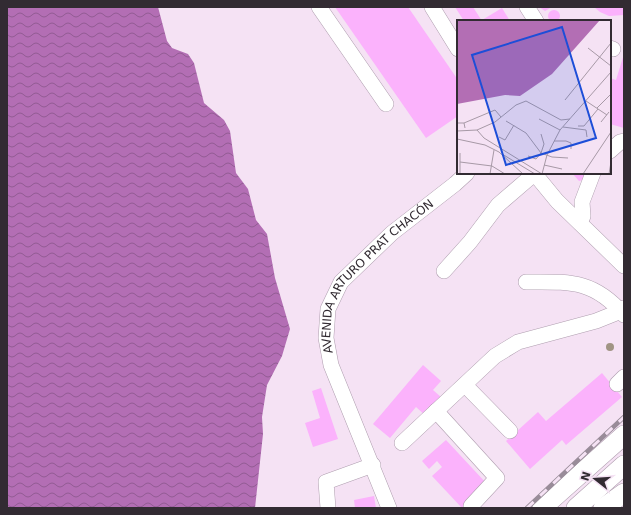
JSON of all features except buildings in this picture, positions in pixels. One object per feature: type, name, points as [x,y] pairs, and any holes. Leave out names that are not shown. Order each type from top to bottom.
[{"type":"main road","points":[[542,508],[624,435]]},
{"type":"main road","points":[[576,508],[624,465]]},
{"type":"main road","points":[[604,508],[624,493]]},
{"type":"street","points":[[320,7],[386,104]]},
{"type":"street","points":[[432,7],[457,47]]},
{"type":"street","points":[[527,7],[535,20]]},
{"type":"street","points":[[611,150],[620,142],[624,141]]},
{"type":"street","name":"AVENIDA ARTURO PRAT CHACÓN","points":[[389,508],[373,465],[353,423],[331,365],[326,338],[328,309],[341,282],[392,233],[455,184],[465,174]]},
{"type":"street","points":[[444,271],[470,242],[498,204],[534,174],[580,223],[624,266]]},
{"type":"street","points":[[580,223],[583,216],[583,199],[587,193],[593,174]]},
{"type":"street","points":[[526,282],[561,282],[583,285],[602,294],[623,312]]},
{"type":"street","points":[[402,443],[495,356],[518,342],[596,321],[623,312]]},
{"type":"street","points":[[465,385],[510,431]]},
{"type":"street","points":[[436,411],[496,478],[472,506]]},
{"type":"street","points":[[328,508],[326,482],[373,465]]},
{"type":"water","points":[[7,7],[158,7],[167,41],[172,48],[188,54],[194,63],[204,103],[224,120],[230,131],[236,173],[248,189],[256,220],[267,234],[275,278],[290,329],[282,356],[267,385],[262,417],[263,434],[255,508],[7,508]]},
{"type":"railway","points":[[527,508],[624,417]]}]
